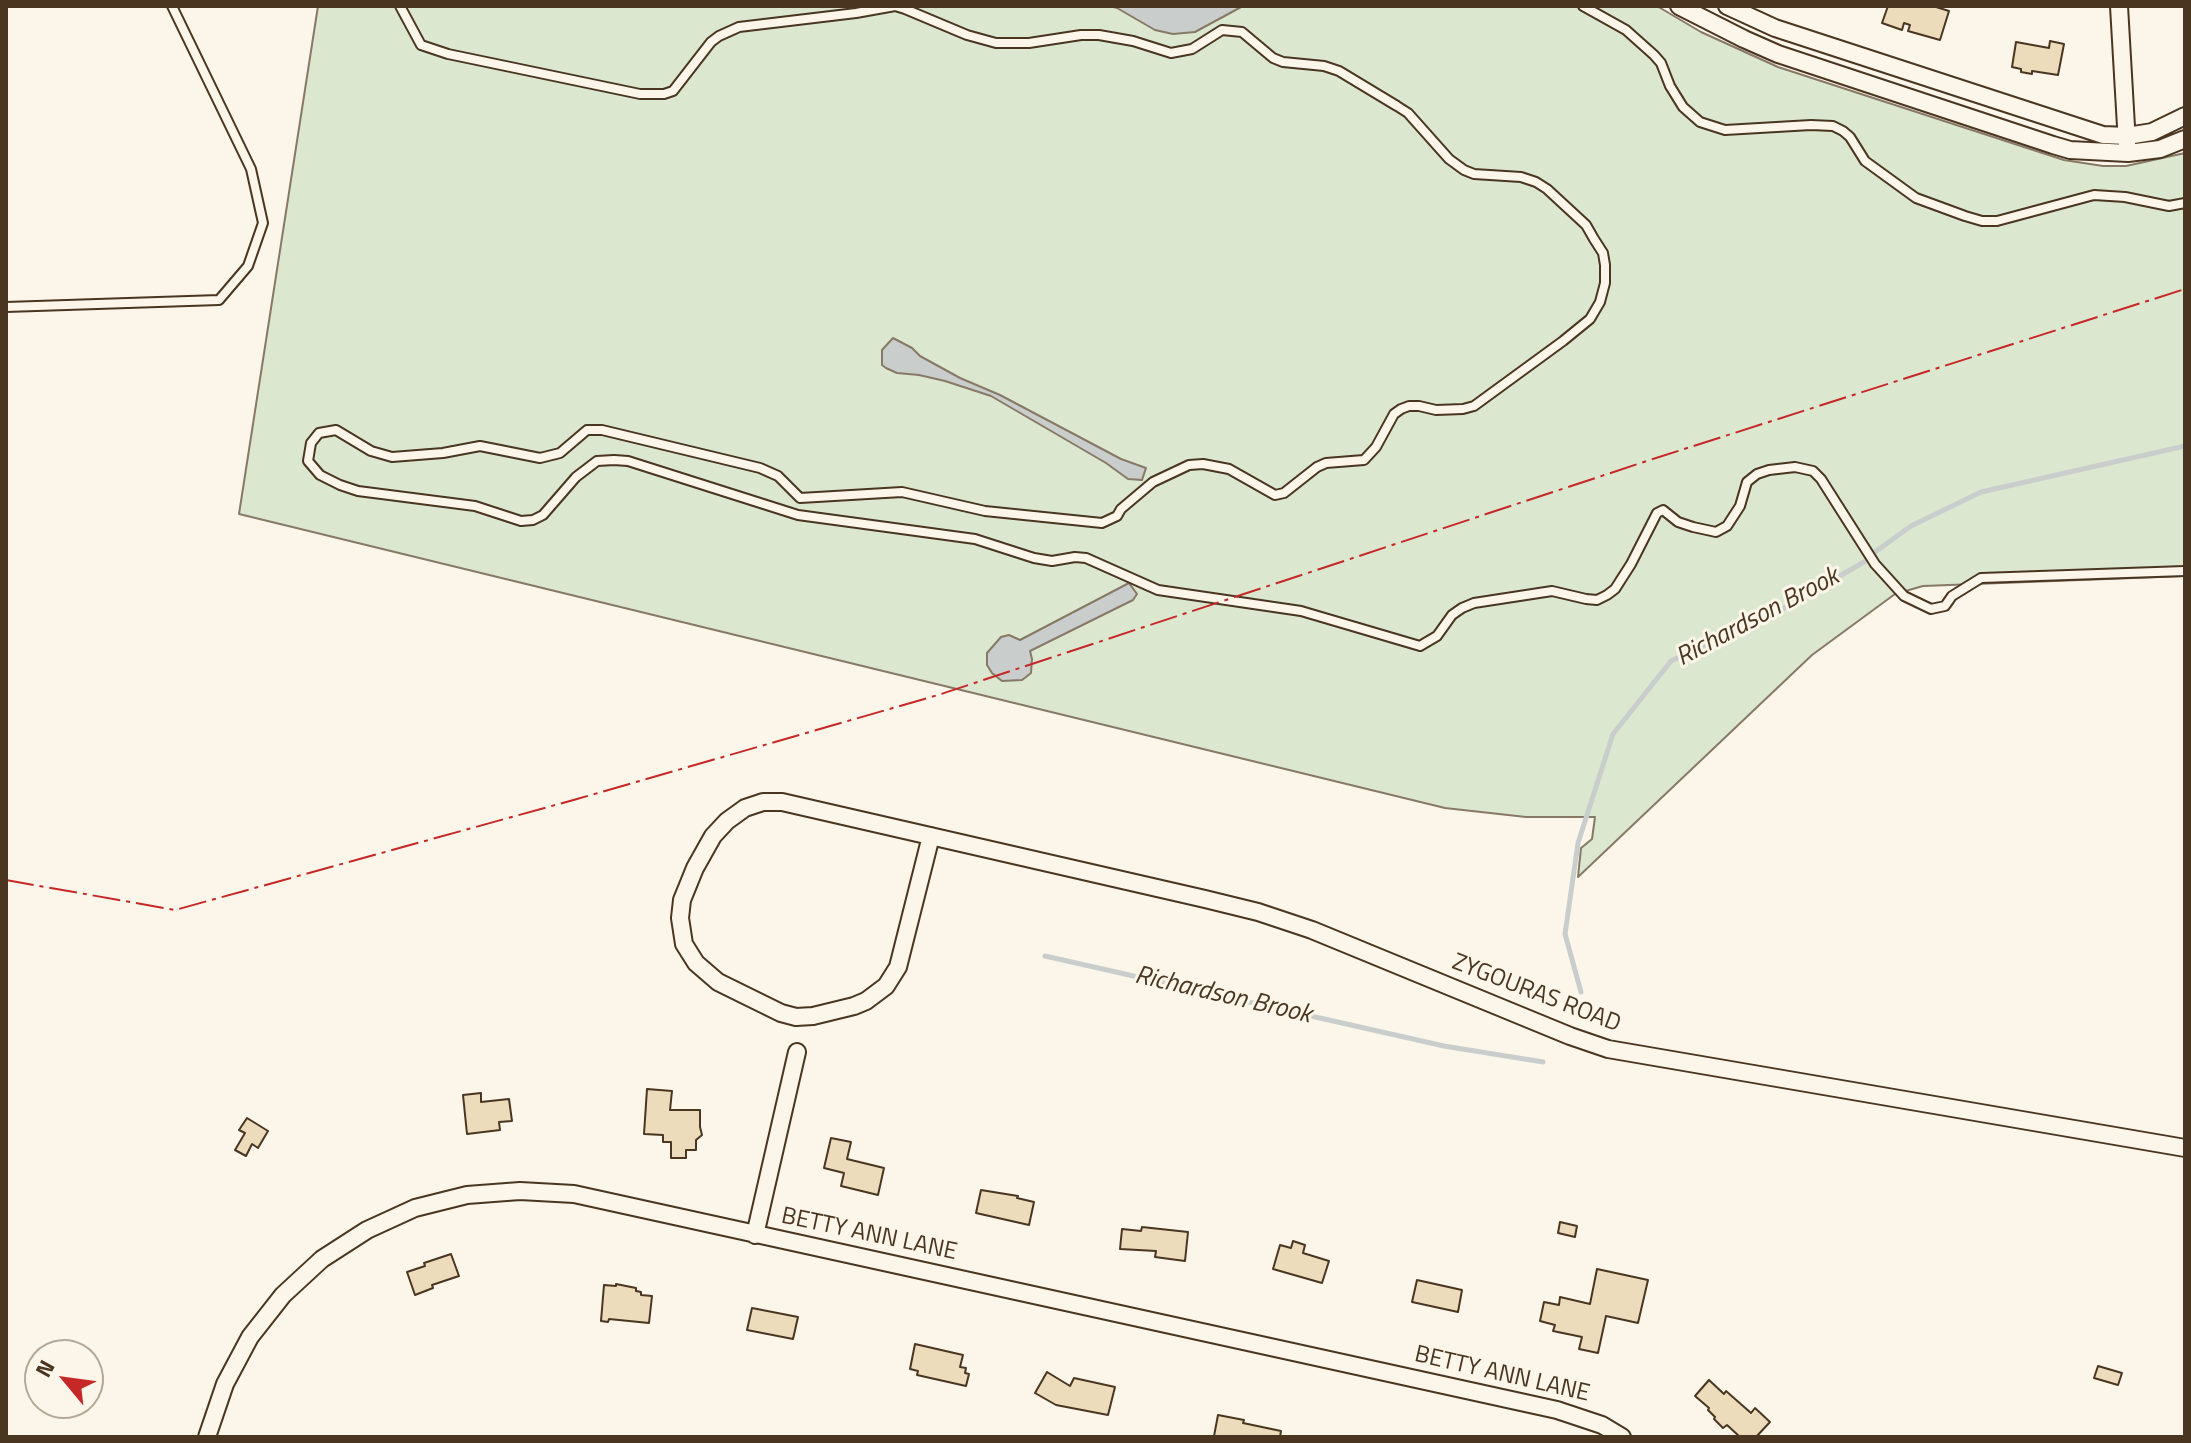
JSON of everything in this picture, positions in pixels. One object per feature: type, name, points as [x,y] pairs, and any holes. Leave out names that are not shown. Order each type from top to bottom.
[{"type":"street","points":[[1679,6],[1778,54],[2070,150],[2128,145],[2160,149],[2185,139]]},
{"type":"street","points":[[1727,6],[1775,28],[2128,145]]},
{"type":"street","points":[[2119,6],[2128,145]]},
{"type":"street","points":[[1871,85],[1878,62]]},
{"type":"street","points":[[2128,145],[2185,116]]},
{"type":"street","name":"ZYGOURAS ROAD","points":[[931,836],[898,967],[886,986],[866,1001],[822,1015],[788,1016],[718,982],[696,963],[684,944],[680,927],[681,909],[695,868],[707,845],[719,828],[736,814],[754,804],[782,802],[931,836],[1205,899],[1285,920],[1608,1049],[2185,1148]]},
{"type":"street","points":[[755,1235],[797,1052]]},
{"type":"street","name":"BETTY ANN LANE","points":[[207,1437],[236,1360],[258,1326],[302,1276],[367,1230],[415,1208],[494,1192],[574,1194],[1557,1410],[1602,1425],[1622,1437]]},
{"type":"lane","points":[[6,307],[219,300],[248,266],[263,223],[251,169],[172,6]]},
{"type":"lane","points":[[400,6],[421,45],[448,54],[640,94],[673,91],[711,42],[739,27],[895,6],[967,35],[996,43],[1029,43],[1099,35],[1133,41],[1171,53],[1192,49],[1222,30],[1242,32],[1273,58],[1339,71],[1397,106],[1408,113],[1449,159],[1464,170],[1474,174],[1521,177],[1547,189],[1586,225],[1603,253],[1605,283],[1600,302],[1590,319],[1474,406],[1436,410],[1409,406],[1401,409],[1394,414],[1376,447],[1364,460],[1326,463],[1284,493],[1275,495],[1229,469],[1189,465],[1153,482],[1117,516],[1102,523],[985,511],[902,492],[800,498],[778,476],[760,468],[602,430],[587,430],[560,453],[540,458],[480,446],[392,457],[371,451],[336,430],[319,433],[311,443],[308,461],[320,475],[358,491],[475,506],[509,519],[533,520],[543,515],[587,467],[597,461],[628,461],[798,515],[975,539],[1052,561],[1086,558],[1158,590],[1301,611],[1420,646],[1437,636],[1452,615],[1474,603],[1552,591],[1597,600],[1615,589],[1657,513],[1663,510],[1678,522],[1716,532],[1727,526],[1740,506],[1747,482],[1769,470],[1795,467],[1813,471],[1821,479],[1875,564],[1904,596],[1931,609],[1945,606],[1952,596],[1981,578],[2185,571]]},
{"type":"lane","points":[[1583,6],[1626,30],[1654,55],[1683,107],[1700,122],[1725,130],[1833,126],[1850,137],[1865,161],[1916,198],[1965,216],[1997,221],[2094,195],[2125,197],[2169,206],[2185,203]]},
{"type":"green space","points":[[318,6],[1657,6],[1701,32],[1778,67],[2064,160],[2126,166],[2185,153],[2185,576],[1923,586],[1895,594],[1812,655],[1578,877],[1581,848],[1592,839],[1595,817],[1526,817],[1445,808],[239,514]]},
{"type":"shaded area","points":[[1110,6],[1243,6],[1195,32],[1173,34],[1155,30]]},
{"type":"shaded area","points":[[893,338],[960,378],[1000,395],[1121,459],[1146,468],[1142,480],[1128,479],[991,396],[945,381],[897,373],[886,368],[882,365],[882,350]]},
{"type":"shaded area","points":[[1129,583],[1137,594],[1133,600],[1030,651],[1031,673],[1022,680],[1002,681],[987,665],[987,653],[1001,637],[1009,635],[1020,640]]},
{"type":"building","points":[[1888,6],[1933,6],[1949,11],[1940,40],[1908,31],[1910,25],[1904,23],[1902,30],[1882,23]]},
{"type":"building","points":[[2050,41],[2064,44],[2058,75],[2032,71],[2032,74],[2012,67],[2016,42],[2049,48]]},
{"type":"building","points":[[647,1089],[672,1091],[670,1110],[700,1110],[702,1135],[696,1140],[696,1150],[686,1150],[686,1158],[671,1158],[671,1142],[663,1142],[663,1135],[644,1134]]},
{"type":"building","points":[[481,1093],[481,1102],[509,1099],[512,1121],[499,1122],[500,1130],[467,1134],[463,1095]]},
{"type":"building","points":[[247,1118],[268,1131],[258,1148],[252,1144],[246,1156],[235,1150],[245,1133],[239,1130]]},
{"type":"building","points":[[831,1138],[851,1142],[847,1159],[884,1168],[878,1195],[841,1186],[844,1173],[824,1168]]},
{"type":"building","points":[[981,1190],[1034,1202],[1029,1225],[976,1213]]},
{"type":"building","points":[[1560,1222],[1577,1226],[1575,1237],[1558,1233]]},
{"type":"building","points":[[1142,1227],[1188,1232],[1185,1261],[1155,1257],[1156,1251],[1120,1249],[1122,1229],[1141,1231]]},
{"type":"building","points":[[1293,1241],[1305,1245],[1303,1253],[1329,1261],[1322,1283],[1273,1269],[1280,1245],[1291,1248]]},
{"type":"building","points":[[451,1254],[459,1276],[432,1285],[433,1288],[415,1295],[407,1272]]},
{"type":"building","points":[[1597,1269],[1648,1280],[1638,1323],[1606,1316],[1598,1353],[1579,1349],[1582,1337],[1553,1331],[1555,1325],[1540,1321],[1544,1302],[1559,1305],[1560,1297],[1590,1304]]},
{"type":"building","points":[[1417,1280],[1462,1290],[1458,1312],[1412,1302]]},
{"type":"building","points":[[604,1285],[636,1288],[641,1295],[652,1296],[649,1323],[601,1321]]},
{"type":"building","points":[[752,1308],[798,1317],[793,1339],[747,1330]]},
{"type":"building","points":[[915,1344],[963,1355],[960,1367],[966,1368],[965,1373],[969,1374],[966,1386],[917,1375],[918,1371],[910,1369]]},
{"type":"building","points":[[2098,1366],[2122,1373],[2118,1385],[2094,1378]]},
{"type":"building","points":[[1047,1372],[1070,1386],[1074,1378],[1115,1387],[1108,1415],[1056,1405],[1035,1393]]},
{"type":"building","points":[[1709,1380],[1751,1413],[1755,1408],[1770,1422],[1756,1437],[1740,1437],[1727,1425],[1723,1428],[1709,1408],[1695,1396]]},
{"type":"building","points":[[1218,1415],[1281,1431],[1280,1437],[1214,1436]]},
{"type":"waterway","name":"Richardson Brook","points":[[1875,552],[1911,526],[1981,492],[2185,446]]},
{"type":"waterway","name":"Richardson Brook","points":[[1581,992],[1565,934],[1578,843],[1613,734],[1671,661],[1779,611],[1864,562]]},
{"type":"waterway","name":"Richardson Brook","points":[[1045,956],[1444,1046],[1543,1062]]},
{"type":"power","points":[[6,880],[175,910],[938,695],[1656,458],[2185,289]]}]
